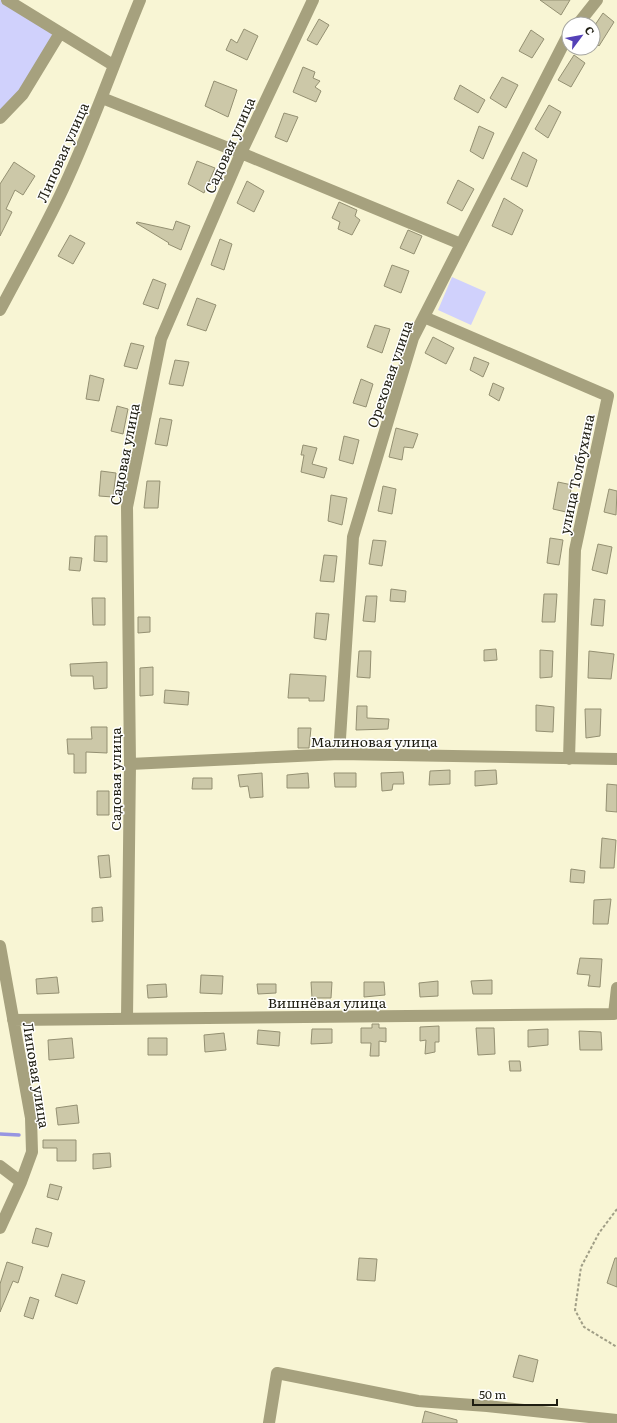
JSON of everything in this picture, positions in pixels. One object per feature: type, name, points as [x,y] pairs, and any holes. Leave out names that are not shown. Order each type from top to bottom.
[{"type":"street","points":[[7,0],[113,65]]},
{"type":"street","name":"Липовая улица","points":[[0,310],[63,190],[102,98],[113,65],[140,0]]},
{"type":"street","name":"Садовая улица","points":[[127,1018],[130,764],[127,507],[161,339],[241,153],[313,0]]},
{"type":"street","points":[[584,16],[597,0]]},
{"type":"street","points":[[0,118],[23,94],[60,33]]},
{"type":"street","name":"Ореховая улица","points":[[339,754],[353,537],[414,338],[561,48]]},
{"type":"street","points":[[102,98],[241,153],[461,244]]},
{"type":"street","name":"улица Толбухина","points":[[424,317],[608,396],[575,550],[569,758]]},
{"type":"street","name":"Малиновая улица","points":[[130,764],[339,754],[617,760]]},
{"type":"street","name":"Липовая улица","points":[[0,946],[31,1118],[32,1152],[21,1182],[0,1228]]},
{"type":"street","name":"Вишнёвая улица","points":[[13,1020],[614,1014],[617,988]]},
{"type":"street","points":[[0,1166],[21,1182]]},
{"type":"street","points":[[269,1423],[277,1373],[418,1401],[487,1406],[617,1420]]},
{"type":"path","points":[[617,1209],[599,1233],[581,1267],[575,1310],[584,1327],[617,1347]]},
{"type":"shaded area","points":[[0,0],[7,0],[60,33],[0,118]]},
{"type":"shaded area","points":[[452,277],[486,292],[471,325],[438,310]]},
{"type":"building","points":[[540,0],[570,0],[561,15]]},
{"type":"building","points":[[603,13],[614,22],[601,43],[601,16]]},
{"type":"building","points":[[319,19],[329,25],[317,45],[307,40]]},
{"type":"building","points":[[244,29],[258,36],[247,60],[226,50],[231,39],[237,43]]},
{"type":"building","points":[[531,30],[544,39],[532,58],[519,51]]},
{"type":"building","points":[[573,56],[585,63],[571,87],[558,80]]},
{"type":"building","points":[[303,67],[315,72],[313,78],[320,81],[315,87],[321,91],[316,102],[293,92]]},
{"type":"building","points":[[502,77],[518,85],[506,108],[490,98]]},
{"type":"building","points":[[214,81],[237,90],[228,117],[205,106]]},
{"type":"building","points":[[460,85],[485,100],[478,113],[454,99]]},
{"type":"building","points":[[549,105],[561,112],[548,138],[535,129]]},
{"type":"building","points":[[284,113],[298,117],[287,142],[275,137]]},
{"type":"building","points":[[479,126],[494,133],[483,159],[470,151]]},
{"type":"building","points":[[523,152],[537,160],[527,187],[511,179]]},
{"type":"building","points":[[197,161],[215,168],[204,193],[188,184]]},
{"type":"building","points":[[14,162],[35,176],[23,195],[15,190],[6,209],[12,212],[0,236],[0,184]]},
{"type":"building","points":[[458,180],[474,189],[462,211],[447,203]]},
{"type":"building","points":[[247,181],[264,191],[254,212],[237,203]]},
{"type":"building","points":[[504,198],[523,210],[512,235],[492,226]]},
{"type":"building","points":[[339,202],[357,210],[355,216],[360,220],[352,235],[338,229],[340,222],[332,218]]},
{"type":"building","points":[[176,221],[190,226],[181,250],[168,244],[169,243],[136,223],[173,230]]},
{"type":"building","points":[[408,230],[422,236],[414,254],[400,248]]},
{"type":"building","points":[[70,235],[85,243],[73,264],[58,256]]},
{"type":"building","points":[[220,239],[232,244],[224,270],[211,265]]},
{"type":"building","points":[[392,265],[409,271],[401,293],[384,286]]},
{"type":"building","points":[[153,279],[166,284],[158,309],[143,304]]},
{"type":"building","points":[[197,298],[216,305],[206,331],[187,325]]},
{"type":"building","points":[[375,325],[390,329],[382,353],[367,347]]},
{"type":"building","points":[[433,337],[454,348],[446,364],[425,353]]},
{"type":"building","points":[[131,343],[144,346],[137,369],[124,366]]},
{"type":"building","points":[[474,357],[489,363],[483,377],[470,370]]},
{"type":"building","points":[[175,360],[189,362],[183,386],[169,384]]},
{"type":"building","points":[[90,375],[104,379],[99,401],[86,399]]},
{"type":"building","points":[[361,379],[373,384],[366,407],[353,403]]},
{"type":"building","points":[[493,383],[504,388],[499,401],[489,395]]},
{"type":"building","points":[[117,406],[128,409],[123,434],[111,431]]},
{"type":"building","points":[[160,418],[172,420],[167,446],[155,444]]},
{"type":"building","points":[[396,428],[418,434],[413,448],[404,447],[402,460],[389,457]]},
{"type":"building","points":[[344,436],[359,440],[353,464],[339,460]]},
{"type":"building","points":[[303,445],[317,448],[312,464],[327,468],[324,478],[301,472],[304,455],[301,455]]},
{"type":"building","points":[[101,471],[116,473],[113,497],[99,496]]},
{"type":"building","points":[[147,481],[160,481],[158,508],[144,508]]},
{"type":"building","points":[[558,482],[572,485],[566,512],[553,509]]},
{"type":"building","points":[[383,486],[396,489],[392,514],[378,511]]},
{"type":"building","points":[[609,489],[617,491],[616,515],[604,512]]},
{"type":"building","points":[[331,495],[347,498],[342,525],[328,521]]},
{"type":"building","points":[[95,536],[107,536],[107,562],[94,561]]},
{"type":"building","points":[[550,538],[563,540],[559,565],[547,563]]},
{"type":"building","points":[[373,540],[386,541],[382,566],[369,564]]},
{"type":"building","points":[[598,544],[612,547],[607,574],[592,570]]},
{"type":"building","points":[[324,555],[337,556],[334,582],[320,581]]},
{"type":"building","points":[[70,557],[82,558],[80,571],[69,570]]},
{"type":"building","points":[[391,589],[406,591],[405,602],[390,601]]},
{"type":"building","points":[[544,594],[557,594],[555,622],[542,622]]},
{"type":"building","points":[[366,596],[377,596],[375,622],[363,621]]},
{"type":"building","points":[[92,598],[105,598],[105,625],[93,625]]},
{"type":"building","points":[[594,599],[605,600],[603,626],[591,625]]},
{"type":"building","points":[[316,613],[329,614],[326,640],[314,638]]},
{"type":"building","points":[[138,617],[150,617],[150,632],[138,633]]},
{"type":"building","points":[[496,649],[497,660],[484,661],[484,650]]},
{"type":"building","points":[[540,650],[553,651],[552,677],[540,678]]},
{"type":"building","points":[[359,651],[371,651],[370,678],[357,677]]},
{"type":"building","points":[[589,651],[614,654],[611,679],[588,678]]},
{"type":"building","points":[[107,662],[107,688],[94,689],[93,676],[71,676],[70,664]]},
{"type":"building","points":[[153,667],[153,695],[140,696],[140,668]]},
{"type":"building","points":[[290,674],[326,676],[324,701],[309,701],[309,698],[288,698]]},
{"type":"building","points":[[165,690],[189,692],[188,705],[164,703]]},
{"type":"building","points":[[536,705],[554,707],[553,732],[536,731]]},
{"type":"building","points":[[357,706],[367,706],[367,718],[389,719],[388,729],[356,730]]},
{"type":"building","points":[[585,709],[601,709],[600,736],[586,738]]},
{"type":"building","points":[[91,727],[107,727],[107,753],[86,752],[86,773],[74,773],[74,754],[68,754],[67,739],[92,739]]},
{"type":"building","points":[[298,728],[311,728],[309,748],[298,748]]},
{"type":"building","points":[[450,770],[450,784],[429,785],[430,771]]},
{"type":"building","points":[[496,770],[497,784],[475,786],[475,771]]},
{"type":"building","points":[[403,772],[404,784],[393,784],[392,790],[382,791],[381,773]]},
{"type":"building","points":[[262,773],[263,797],[250,798],[248,786],[240,787],[238,775]]},
{"type":"building","points":[[308,773],[309,788],[287,788],[287,775]]},
{"type":"building","points":[[334,773],[356,773],[356,787],[335,787]]},
{"type":"building","points":[[193,778],[212,778],[212,789],[192,789]]},
{"type":"building","points":[[607,784],[617,785],[617,812],[606,811]]},
{"type":"building","points":[[97,791],[109,791],[109,815],[97,815]]},
{"type":"building","points":[[602,838],[616,840],[614,868],[600,868]]},
{"type":"building","points":[[109,855],[111,877],[100,878],[98,856]]},
{"type":"building","points":[[571,869],[585,871],[584,883],[570,882]]},
{"type":"building","points":[[611,899],[608,924],[593,924],[594,900]]},
{"type":"building","points":[[102,907],[103,921],[92,922],[92,908]]},
{"type":"building","points":[[580,958],[602,959],[600,987],[588,986],[590,975],[577,974]]},
{"type":"building","points":[[201,975],[223,976],[222,994],[200,993]]},
{"type":"building","points":[[57,977],[59,993],[37,994],[36,979]]},
{"type":"building","points":[[492,980],[492,994],[473,994],[471,981]]},
{"type":"building","points":[[438,981],[438,996],[420,997],[419,983]]},
{"type":"building","points":[[311,982],[332,982],[331,998],[312,998]]},
{"type":"building","points":[[364,982],[384,982],[385,995],[364,997]]},
{"type":"building","points":[[166,984],[167,997],[148,998],[147,985]]},
{"type":"building","points":[[257,984],[276,984],[276,993],[258,994]]},
{"type":"building","points":[[372,1024],[379,1024],[379,1028],[386,1028],[386,1042],[379,1041],[379,1056],[370,1056],[371,1043],[361,1043],[361,1028],[372,1028]]},
{"type":"building","points":[[439,1026],[439,1042],[435,1042],[435,1052],[425,1054],[426,1040],[420,1041],[420,1027]]},
{"type":"building","points":[[476,1028],[494,1028],[495,1054],[478,1055]]},
{"type":"building","points":[[312,1029],[332,1029],[332,1043],[311,1044]]},
{"type":"building","points":[[548,1029],[548,1045],[528,1047],[528,1030]]},
{"type":"building","points":[[258,1030],[280,1032],[279,1046],[257,1044]]},
{"type":"building","points":[[579,1031],[601,1032],[602,1050],[580,1050]]},
{"type":"building","points":[[224,1033],[226,1050],[205,1052],[204,1035]]},
{"type":"building","points":[[72,1038],[74,1058],[49,1060],[48,1040]]},
{"type":"building","points":[[148,1038],[167,1038],[167,1055],[148,1055]]},
{"type":"building","points":[[509,1061],[520,1061],[521,1071],[510,1071]]},
{"type":"building","points":[[77,1105],[79,1123],[58,1125],[56,1108]]},
{"type":"building","points":[[43,1140],[76,1140],[76,1161],[57,1161],[57,1148],[43,1148]]},
{"type":"building","points":[[110,1153],[111,1167],[93,1169],[93,1154]]},
{"type":"building","points":[[50,1184],[62,1187],[58,1200],[47,1197]]},
{"type":"building","points":[[36,1228],[52,1233],[48,1247],[32,1243]]},
{"type":"building","points":[[359,1258],[377,1259],[375,1281],[357,1280]]},
{"type":"building","points":[[615,1258],[617,1258],[617,1287],[607,1283]]},
{"type":"building","points":[[7,1262],[23,1267],[18,1283],[13,1281],[0,1312],[0,1284]]},
{"type":"building","points":[[62,1274],[85,1281],[77,1304],[55,1296]]},
{"type":"building","points":[[30,1297],[39,1300],[33,1319],[24,1316]]},
{"type":"building","points":[[519,1355],[538,1360],[533,1382],[513,1377]]},
{"type":"building","points":[[425,1411],[457,1420],[457,1423],[422,1423]]},
{"type":"waterway","points":[[0,1134],[19,1135]]}]
